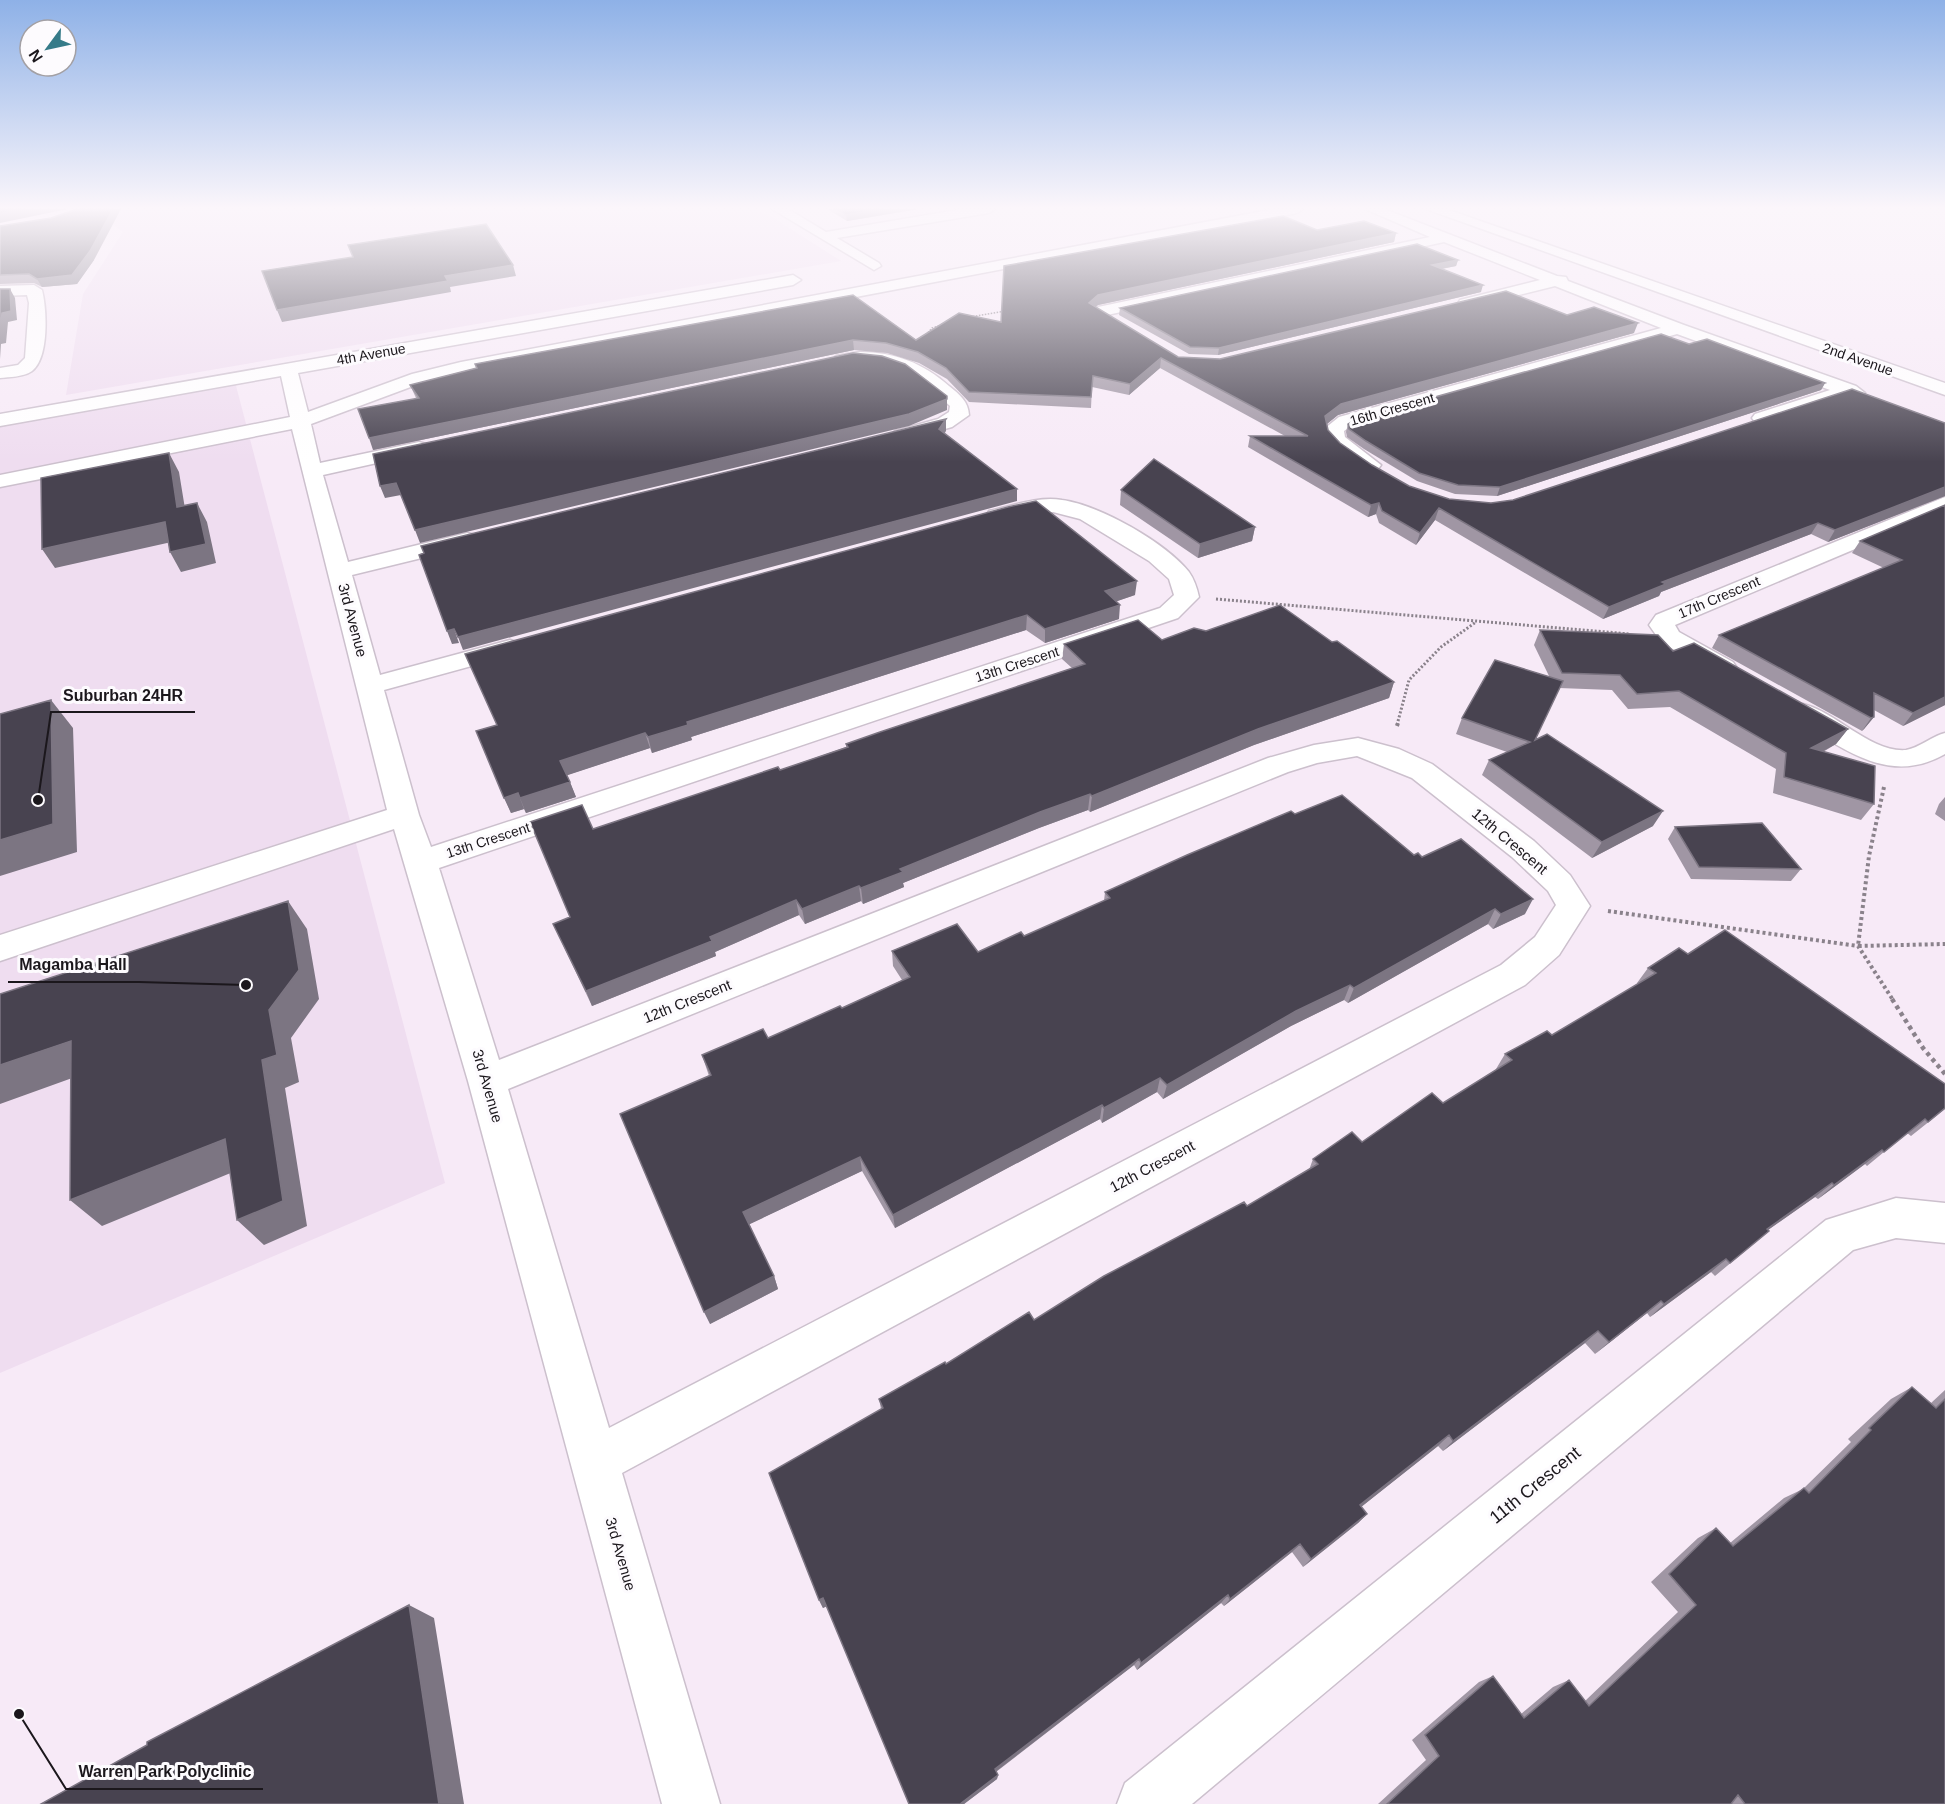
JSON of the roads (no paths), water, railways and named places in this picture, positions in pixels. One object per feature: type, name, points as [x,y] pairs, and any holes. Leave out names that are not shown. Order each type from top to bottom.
[{"type":"street","points":[[0,373],[24,369],[36,354],[37,303],[35,293]]},
{"type":"street","name":"4th Avenue","points":[[0,420],[722,293]]},
{"type":"street","points":[[0,481],[300,421],[418,378],[461,367],[851,293]]},
{"type":"street","points":[[1117,323],[1098,312],[1186,293]]},
{"type":"street","points":[[1445,308],[1507,293]]},
{"type":"street","points":[[1588,293],[1678,329],[1870,398]]},
{"type":"street","name":"2nd Avenue","points":[[1670,293],[1945,389]]},
{"type":"street","name":"16th Crescent","points":[[1391,477],[1349,451],[1336,440],[1334,429],[1346,421],[1678,329]]},
{"type":"street","points":[[820,364],[855,357],[896,359],[921,372],[959,405],[959,415],[945,423],[888,439]]},
{"type":"street","name":"3rd Avenue","points":[[288,368],[312,471],[404,815],[421,862],[487,1081],[691,1804]]},
{"type":"street","points":[[1748,423],[1849,390]]},
{"type":"street","points":[[312,471],[439,444]]},
{"type":"street","name":"17th Crescent","points":[[1740,677],[1670,637],[1662,626],[1671,618],[1945,503]]},
{"type":"street","name":"13th Crescent","points":[[421,862],[1169,613],[1187,597],[1179,576],[1123,533],[1080,511],[1063,506],[1046,505],[975,521]]},
{"type":"street","points":[[340,571],[490,535]]},
{"type":"street","points":[[370,686],[530,643]]},
{"type":"street","points":[[1781,699],[1871,750],[1890,757],[1915,757],[1945,742]]},
{"type":"street","name":"12th Crescent","points":[[487,1081],[1278,765],[1336,748],[1358,747],[1389,756],[1422,771],[1523,849],[1559,883],[1573,906],[1547,946],[1513,975],[596,1461]]},
{"type":"street","points":[[0,948],[404,815]]},
{"type":"street","name":"11th Crescent","points":[[1146,1804],[1841,1234],[1896,1218],[1945,1223]]},
{"type":"place","name":"Suburban 24HR","points":[[38,800]]},
{"type":"place","name":"Magamba Hall","points":[[246,985]]},
{"type":"place","name":"Warren Park Polyclinic","points":[[19,1714]]}]
